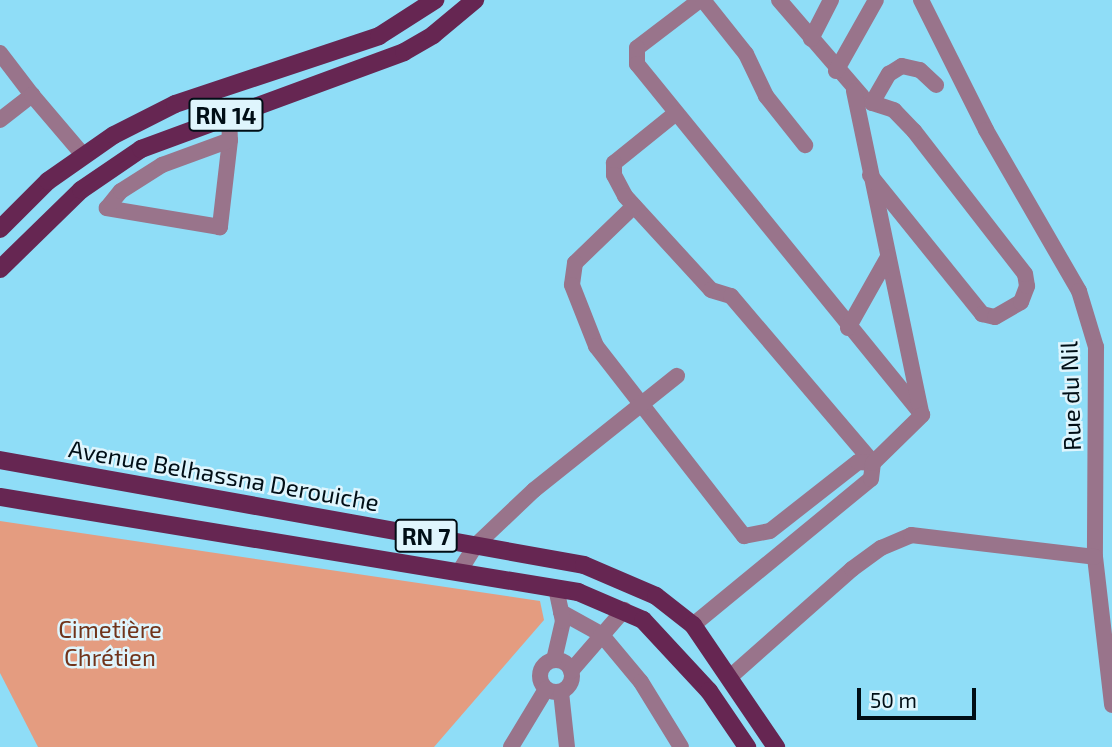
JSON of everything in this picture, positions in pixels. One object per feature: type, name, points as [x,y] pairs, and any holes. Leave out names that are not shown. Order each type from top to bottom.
[{"type":"main road","name":"RN 14","points":[[0,229],[48,180],[84,156],[175,104],[379,36],[435,0]]},
{"type":"main road","name":"RN 14","points":[[0,269],[47,219],[113,166],[167,136],[404,52],[433,35],[475,0]]},
{"type":"main road","name":"Avenue Belhassna Derouiche","points":[[0,460],[584,565],[656,596],[693,625],[776,747]]},
{"type":"main road","name":"RN 7","points":[[0,497],[556,588],[624,610],[643,620],[669,644],[709,691],[747,747]]},
{"type":"street","points":[[805,145],[766,96],[746,54],[701,0],[637,48],[637,64],[848,328],[922,415]]},
{"type":"street","points":[[811,39],[831,0]]},
{"type":"street","points":[[836,71],[876,0]]},
{"type":"street","name":"Rue du Nil","points":[[921,0],[986,130],[1079,291],[1096,347],[1095,557],[1112,705]]},
{"type":"street","points":[[788,4],[811,39],[854,91],[872,103],[894,110],[914,131],[1025,274],[1027,286],[1021,302],[995,317],[975,309],[870,175]]},
{"type":"street","points":[[0,53],[84,156]]},
{"type":"street","points":[[872,103],[889,74],[902,66],[920,70],[936,85]]},
{"type":"street","points":[[854,91],[922,415]]},
{"type":"street","points":[[0,120],[32,95]]},
{"type":"street","points":[[676,113],[614,163],[614,175],[634,206],[711,290],[731,296],[873,463]]},
{"type":"street","points":[[229,114],[230,140],[220,227],[107,208],[121,191],[162,165],[230,140]]},
{"type":"street","points":[[634,206],[575,263],[572,285],[596,346],[744,536],[770,531],[858,462],[873,463]]},
{"type":"street","points":[[848,328],[888,257]]},
{"type":"street","points":[[1096,347],[1112,339]]},
{"type":"street","points":[[459,572],[476,545],[534,490],[677,376]]},
{"type":"street","points":[[693,625],[871,479],[873,463],[922,415]]},
{"type":"street","points":[[730,677],[852,569],[881,548],[911,535],[1095,557]]},
{"type":"street","points":[[554,660],[561,612],[556,588]]},
{"type":"street","points":[[571,671],[624,610]]},
{"type":"street","points":[[561,612],[601,634],[641,682],[681,747]]},
{"type":"street","points":[[511,747],[554,690],[572,681],[571,671],[564,662],[554,660],[544,665],[540,675],[554,690],[567,747]]},
{"type":"green space","name":"Cimetière Chrétien","points":[[0,521],[540,601],[544,620],[434,747],[38,747],[0,673]]}]
